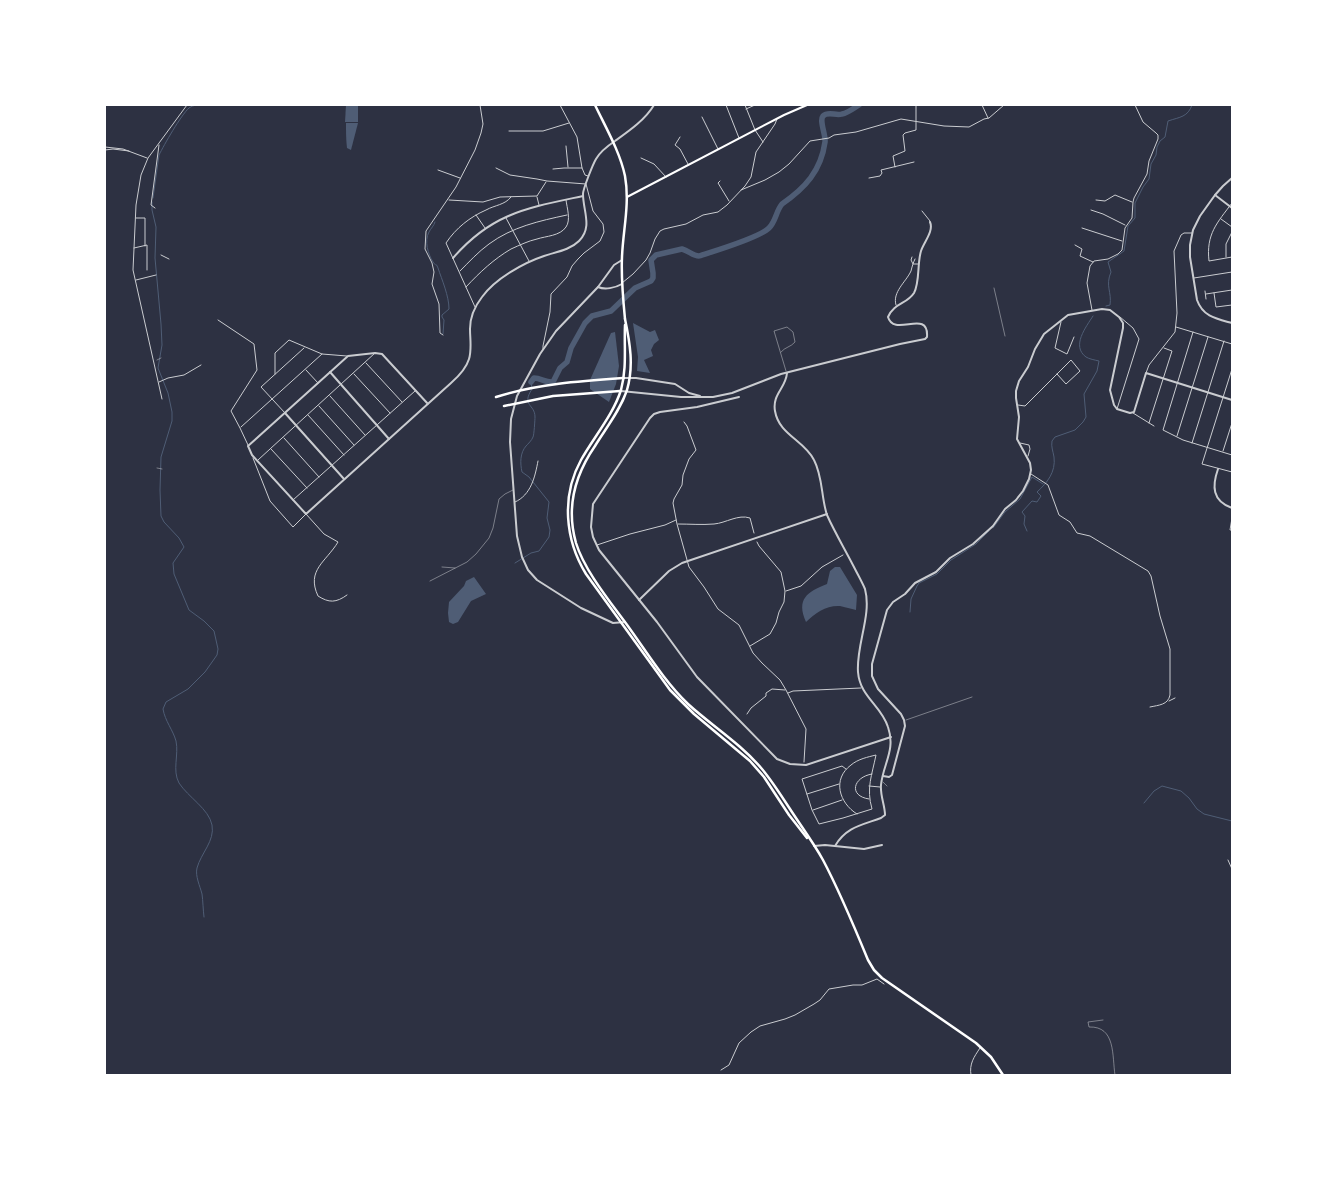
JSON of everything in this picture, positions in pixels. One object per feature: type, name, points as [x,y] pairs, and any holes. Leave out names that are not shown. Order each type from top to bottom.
[{"type":"main road","points":[[595,105],[613,142],[625,177],[627,197],[622,260],[625,319],[624,378],[613,408],[577,469],[570,490],[568,512],[570,534],[579,561],[586,574],[623,623]]},
{"type":"main road","points":[[627,197],[777,118],[807,105]]},
{"type":"main road","points":[[625,319],[631,355],[626,391],[618,410],[583,466],[575,486],[572,508],[574,537],[588,570],[665,684],[688,706],[755,761],[776,788],[809,840]]},
{"type":"main road","points":[[496,397],[538,386],[624,378]]},
{"type":"main road","points":[[504,406],[553,396],[620,391]]},
{"type":"main road","points":[[729,740],[764,777],[789,816],[814,846],[827,869],[868,960],[876,972],[980,1047],[991,1057],[1003,1075]]},
{"type":"main road","points":[[772,790],[776,788]]},
{"type":"street","points":[[162,399],[133,270],[135,218],[139,181],[143,167],[187,105]]},
{"type":"street","points":[[443,335],[440,333],[438,304],[432,284],[434,272],[425,249],[426,231],[448,200],[475,150],[483,124],[480,105]]},
{"type":"street","points":[[560,105],[577,137],[582,168],[585,175],[589,176]]},
{"type":"street","points":[[218,320],[254,344],[257,370],[231,411],[252,455],[270,501],[293,527],[460,375],[466,365],[470,351],[470,323],[475,307],[482,297],[514,270],[529,262],[569,248],[581,239],[587,222],[583,192],[596,158],[643,119],[654,105]]},
{"type":"street","points":[[726,105],[739,138]]},
{"type":"street","points":[[745,105],[755,130],[764,142]]},
{"type":"street","points":[[746,109],[755,105]]},
{"type":"street","points":[[895,167],[893,156],[905,151],[902,137],[905,133],[916,130],[916,105]]},
{"type":"street","points":[[982,105],[986,116],[989,118]]},
{"type":"street","points":[[740,190],[779,172],[810,141],[869,129],[898,119],[968,128],[989,118],[1004,105]]},
{"type":"street","points":[[1092,311],[1087,283],[1090,268],[1093,262],[1108,259],[1120,252],[1126,226],[1132,218],[1133,202],[1147,174],[1149,162],[1158,138],[1156,133],[1143,122],[1135,105]]},
{"type":"street","points":[[702,117],[718,149]]},
{"type":"street","points":[[598,287],[609,288],[622,284],[637,271],[646,260],[654,238],[660,231],[686,224],[703,215],[720,211],[730,202],[751,177],[756,152],[764,142],[777,118]]},
{"type":"street","points":[[509,131],[543,130],[570,123]]},
{"type":"street","points":[[680,137],[675,145],[680,149],[689,165]]},
{"type":"street","points":[[155,208],[151,205],[159,145]]},
{"type":"street","points":[[105,146],[123,148],[148,158]]},
{"type":"street","points":[[566,146],[568,168]]},
{"type":"street","points":[[105,150],[130,151]]},
{"type":"street","points":[[641,158],[654,164],[666,177]]},
{"type":"street","points":[[869,178],[880,176],[881,170],[914,162]]},
{"type":"street","points":[[496,168],[510,175],[547,181],[586,184]]},
{"type":"street","points":[[553,169],[582,168]]},
{"type":"street","points":[[438,170],[460,178]]},
{"type":"street","points":[[1232,178],[1215,195],[1200,216],[1192,234],[1190,252],[1197,300],[1202,310],[1211,317],[1232,323]]},
{"type":"street","points":[[539,206],[537,196],[547,181]]},
{"type":"street","points":[[720,181],[718,183],[730,202]]},
{"type":"street","points":[[543,349],[552,294],[567,277],[578,259],[600,241],[604,232],[603,224],[594,214],[586,184]]},
{"type":"street","points":[[1096,200],[1105,201],[1115,195],[1133,202]]},
{"type":"street","points":[[1215,195],[1231,206],[1220,219],[1210,236],[1208,248],[1209,261],[1232,257]]},
{"type":"street","points":[[448,200],[485,202],[496,198],[537,196]]},
{"type":"street","points":[[453,258],[485,228],[505,217],[519,211],[583,196]]},
{"type":"street","points":[[475,307],[446,244],[462,225],[489,208],[505,203],[511,197]]},
{"type":"street","points":[[466,287],[489,264],[503,254],[520,245],[560,232],[565,228],[568,224],[566,200]]},
{"type":"street","points":[[1092,210],[1126,226]]},
{"type":"street","points":[[620,391],[681,397],[713,397],[787,373],[925,339],[928,334],[923,324],[896,325],[891,323],[888,317],[893,309],[909,299],[915,292],[921,252],[931,228],[930,222],[922,211]]},
{"type":"street","points":[[476,215],[485,228]]},
{"type":"street","points":[[459,272],[478,253],[513,231],[568,215]]},
{"type":"street","points":[[505,217],[529,262]]},
{"type":"street","points":[[135,218],[145,218],[147,270]]},
{"type":"street","points":[[1220,219],[1232,227]]},
{"type":"street","points":[[1082,228],[1123,241]]},
{"type":"street","points":[[1226,258],[1226,244],[1232,232]]},
{"type":"street","points":[[1133,413],[1149,365],[1173,336],[1176,327],[1174,251],[1181,235],[1184,233],[1192,234]]},
{"type":"street","points":[[1075,245],[1082,249],[1080,256],[1093,262]]},
{"type":"street","points":[[133,248],[145,246]]},
{"type":"street","points":[[161,255],[169,259]]},
{"type":"street","points":[[912,257],[913,264]]},
{"type":"street","points":[[897,306],[895,301],[896,295],[911,271],[914,259]]},
{"type":"street","points":[[622,260],[614,265],[598,287],[556,331],[543,349],[518,396],[512,414],[510,442],[517,536],[522,557],[528,570],[535,578],[569,601],[614,624],[623,623]]},
{"type":"street","points":[[913,264],[919,264]]},
{"type":"street","points":[[1194,278],[1232,272]]},
{"type":"street","points":[[135,280],[156,275]]},
{"type":"street","points":[[1206,294],[1232,290]]},
{"type":"street","points":[[1205,291],[1206,299]]},
{"type":"street","points":[[1214,293],[1216,307],[1232,305]]},
{"type":"street","points":[[883,776],[890,776],[892,774],[906,720],[878,689],[872,676],[872,664],[887,610],[893,602],[905,594],[915,583],[937,571],[950,558],[971,545],[991,528],[1005,509],[1019,497],[1031,474],[1027,457],[1017,437],[1020,417],[1016,396],[1017,386],[1044,334],[1070,315],[1110,310],[1132,327],[1139,339],[1117,409]]},
{"type":"street","points":[[1119,316],[1123,323],[1123,328],[1110,387],[1113,403],[1117,409],[1133,413],[1154,426]]},
{"type":"street","points":[[1062,320],[1055,348],[1067,354],[1074,337]]},
{"type":"street","points":[[1176,327],[1232,344]]},
{"type":"street","points":[[1193,332],[1163,430],[1192,443],[1232,455]]},
{"type":"street","points":[[1177,436],[1208,337]]},
{"type":"street","points":[[275,374],[275,353],[288,340],[322,354],[348,356],[380,353],[428,404]]},
{"type":"street","points":[[1192,443],[1224,342]]},
{"type":"street","points":[[304,347],[261,387],[344,479]]},
{"type":"street","points":[[1149,423],[1172,351],[1163,348]]},
{"type":"street","points":[[257,460],[375,353]]},
{"type":"street","points":[[240,428],[322,354]]},
{"type":"street","points":[[248,446],[348,356]]},
{"type":"street","points":[[1017,405],[1025,406],[1057,374],[1071,360],[1080,371],[1066,384],[1057,374]]},
{"type":"street","points":[[366,362],[402,402]]},
{"type":"street","points":[[158,383],[184,375],[201,365]]},
{"type":"street","points":[[305,369],[318,383]]},
{"type":"street","points":[[1232,370],[1202,464],[1232,472]]},
{"type":"street","points":[[330,372],[390,439]]},
{"type":"street","points":[[353,373],[390,413]]},
{"type":"street","points":[[787,373],[786,379],[774,400],[777,421],[784,431],[804,447],[813,458],[819,472],[822,499],[827,514],[862,582],[866,594],[866,607],[858,665],[859,678],[862,688],[869,699],[884,717],[891,737],[890,751],[881,787],[884,816],[848,830],[842,835],[835,846]]},
{"type":"street","points":[[1146,373],[1232,400]]},
{"type":"street","points":[[624,378],[675,384],[689,393],[703,397]]},
{"type":"street","points":[[293,500],[415,390]]},
{"type":"street","points":[[329,395],[365,435]]},
{"type":"street","points":[[739,397],[697,408],[660,412],[650,418],[593,504],[590,527],[598,550],[659,625],[694,673],[771,754],[779,760],[794,765],[806,765],[891,737]]},
{"type":"street","points":[[318,405],[354,445]]},
{"type":"street","points":[[308,415],[344,455]]},
{"type":"street","points":[[684,422],[696,450],[689,460],[683,475],[682,485],[674,499],[674,507],[689,567],[718,609],[739,625],[757,658],[780,680],[788,693],[806,729],[804,762]]},
{"type":"street","points":[[1223,452],[1232,423]]},
{"type":"street","points":[[283,437],[319,477]]},
{"type":"street","points":[[1019,444],[1029,445],[1027,457]]},
{"type":"street","points":[[271,448],[307,488]]},
{"type":"street","points":[[252,455],[324,534],[338,542],[316,570],[314,588],[318,596],[330,602],[337,601],[347,594]]},
{"type":"street","points":[[515,502],[524,497],[532,483],[538,461]]},
{"type":"street","points":[[1218,469],[1214,483],[1216,495],[1224,504],[1232,508]]},
{"type":"street","points":[[1031,474],[1048,484],[1059,515],[1070,522],[1077,533],[1093,538],[1148,571],[1152,576],[1160,616],[1170,649],[1170,695],[1168,701]]},
{"type":"street","points":[[638,600],[679,564],[827,514]]},
{"type":"street","points":[[677,524],[717,524],[746,517],[750,518],[754,533]]},
{"type":"street","points":[[1232,518],[1230,530],[1232,530]]},
{"type":"street","points":[[596,545],[677,520]]},
{"type":"street","points":[[750,647],[770,634],[784,602],[785,591],[781,572],[757,542]]},
{"type":"street","points":[[785,591],[801,586],[822,567],[843,555]]},
{"type":"street","points":[[788,693],[793,691],[862,688]]},
{"type":"street","points":[[747,714],[772,689],[786,690]]},
{"type":"street","points":[[1150,707],[1175,698]]},
{"type":"street","points":[[846,769],[842,766],[802,779],[818,824],[857,814],[872,809],[869,799],[869,786],[876,755],[854,762],[841,777],[840,784],[843,800],[857,814]]},
{"type":"street","points":[[869,799],[859,796],[855,786],[859,779],[872,774]]},
{"type":"street","points":[[807,794],[840,784]]},
{"type":"street","points":[[869,786],[881,787]]},
{"type":"street","points":[[812,810],[843,800]]},
{"type":"street","points":[[814,846],[825,845],[864,849],[882,845]]},
{"type":"street","points":[[1228,860],[1232,869]]},
{"type":"street","points":[[721,1070],[729,1065],[739,1043],[752,1032],[766,1024],[801,1012],[820,1000],[829,989],[862,985],[877,979],[884,984]]},
{"type":"street","points":[[971,1075],[970,1064],[980,1047]]},
{"type":"lane","points":[[994,288],[1005,336]]},
{"type":"lane","points":[[780,352],[795,342],[793,332],[787,327],[774,331],[780,352],[787,373]]},
{"type":"lane","points":[[157,360],[162,358]]},
{"type":"lane","points":[[157,468],[162,469]]},
{"type":"lane","points":[[430,580],[467,562],[483,547],[493,528],[500,499],[505,494],[514,490]]},
{"type":"lane","points":[[442,567],[456,568]]},
{"type":"lane","points":[[906,720],[972,697]]},
{"type":"lane","points":[[882,781],[887,786]]},
{"type":"lane","points":[[1103,1020],[1088,1022],[1089,1027],[1102,1029],[1108,1035],[1115,1075]]},
{"type":"water","points":[[346,105],[358,105],[358,122],[345,122]]},
{"type":"water","points":[[346,123],[358,123],[351,150],[347,148]]},
{"type":"water","points":[[633,323],[650,332],[655,330],[659,340],[651,350],[653,356],[644,360],[650,373],[637,371],[638,357]]},
{"type":"water","points":[[615,332],[619,366],[616,384],[609,402],[590,389],[590,380],[611,333]]},
{"type":"water","points":[[835,567],[840,567],[857,595],[856,610],[840,606],[830,607],[817,613],[806,622],[802,607],[805,597],[827,584],[830,571]]},
{"type":"water","points":[[474,577],[486,594],[471,601],[458,622],[453,624],[449,622],[449,602],[464,586],[466,581]]},
{"type":"waterway","points":[[153,198],[159,155],[182,117],[189,108],[196,105]]},
{"type":"waterway","points":[[531,382],[534,378],[553,382],[560,368],[567,362],[571,348],[585,323],[592,316],[611,311],[635,288],[651,281],[653,278],[651,260],[656,255],[682,249],[699,256],[746,240],[769,228],[782,204],[805,185],[820,162],[825,142],[823,116],[849,112],[859,105]]},
{"type":"waterway","points":[[1106,306],[1110,305],[1109,277],[1111,272],[1108,262],[1124,251],[1128,226],[1135,218],[1135,203],[1149,179],[1151,164],[1160,141],[1165,137],[1168,121],[1186,114],[1192,105]]},
{"type":"waterway","points":[[152,202],[156,227],[155,258],[162,345],[158,368],[168,393],[172,412],[172,421],[161,457],[161,516],[184,547],[173,563],[174,574],[189,610],[214,631],[218,649],[217,655],[205,672],[188,689],[166,702],[163,709],[165,718],[176,741],[176,773],[179,783],[203,808],[212,825],[210,842],[197,868],[204,917]]},
{"type":"waterway","points":[[435,222],[429,232],[427,243],[428,251],[434,264],[437,265],[448,299],[449,309],[442,315],[444,320],[443,334]]},
{"type":"waterway","points":[[1027,531],[1024,524],[1025,516],[1022,512],[1032,501],[1037,502],[1041,496],[1037,492],[1047,481],[1054,468],[1052,441],[1055,437],[1075,430],[1086,417],[1084,394],[1097,371],[1099,361],[1086,357],[1082,353],[1080,342],[1093,316]]},
{"type":"waterway","points":[[515,563],[531,553],[539,551],[549,537],[550,530],[547,518],[549,502],[521,469],[523,452],[534,431],[535,417],[528,402],[532,389],[531,382]]},
{"type":"waterway","points":[[993,528],[1005,512],[1020,499],[1032,477],[1043,484]]},
{"type":"waterway","points":[[910,612],[911,599],[919,583],[937,574],[951,560],[976,544],[989,531]]},
{"type":"waterway","points":[[1144,803],[1154,791],[1162,786],[1181,791],[1204,814],[1232,821]]}]
